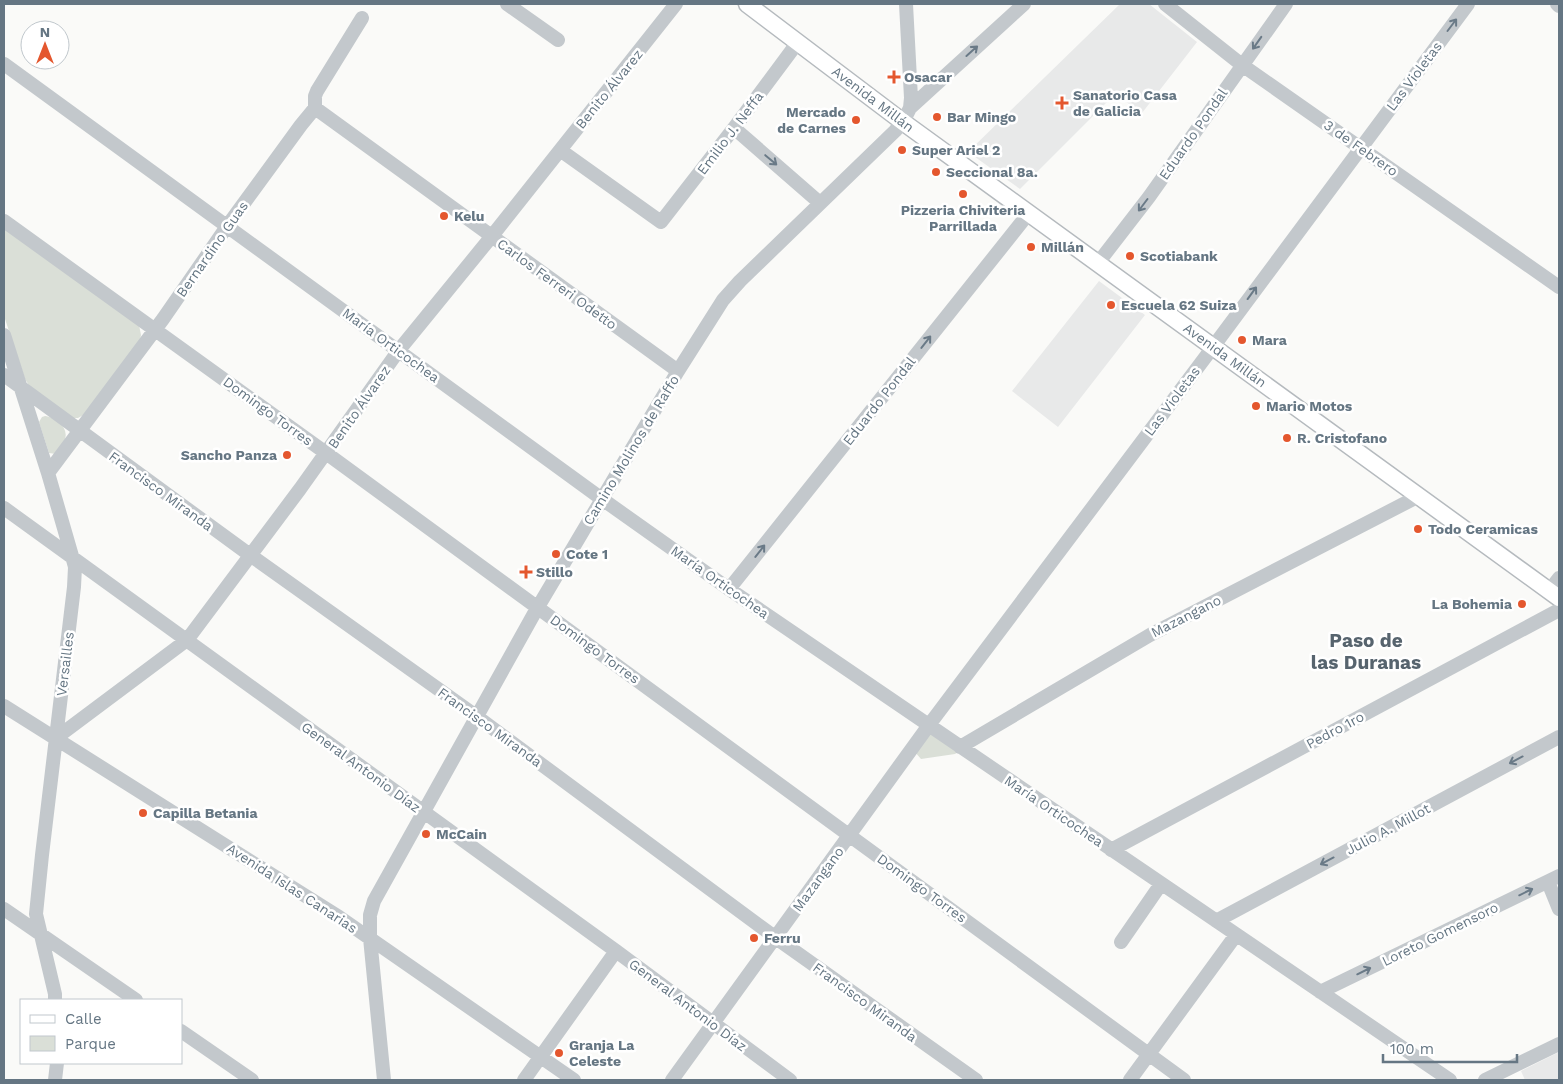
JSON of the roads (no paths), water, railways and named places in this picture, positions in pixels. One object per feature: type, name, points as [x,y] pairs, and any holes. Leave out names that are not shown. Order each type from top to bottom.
[{"type":"main road","name":"Avenida Millán","points":[[747,4],[798,42],[906,115],[1029,213],[1098,264],[1419,496],[1556,589]]},
{"type":"street","points":[[507,4],[558,40]]},
{"type":"street","name":"Benito Álvarez","points":[[56,738],[187,640],[300,490],[399,350],[676,4]]},
{"type":"street","points":[[906,4],[912,98],[906,115]]},
{"type":"street","name":"Camino Molinos de Raffo","points":[[384,1080],[370,938],[370,915],[374,901],[476,716],[602,498],[723,300],[740,281],[872,154],[906,115],[1024,4]]},
{"type":"street","name":"3 de Febrero","points":[[1166,4],[1242,65],[1559,287]]},
{"type":"street","name":"Eduardo Pondal","points":[[1098,264],[1149,197],[1286,4]]},
{"type":"street","name":"Las Violetas","points":[[929,725],[1468,4]]},
{"type":"street","name":"Bernardino Guas","points":[[48,473],[155,329],[301,124],[315,108],[317,91],[362,18]]},
{"type":"street","name":"Emilio J. Neffa","points":[[560,150],[661,222],[798,42]]},
{"type":"street","name":"María Orticochea","points":[[4,64],[730,589],[1450,1080]]},
{"type":"street","name":"Carlos Ferreri Odetto","points":[[315,108],[678,371]]},
{"type":"street","points":[[734,128],[820,203]]},
{"type":"street","name":"Eduardo Pondal","points":[[730,589],[1029,213]]},
{"type":"street","name":"Domingo Torres","points":[[4,221],[326,453],[1184,1080]]},
{"type":"street","name":"Versailles","points":[[4,335],[48,473],[75,567],[36,914],[55,999]]},
{"type":"street","name":"Francisco Miranda","points":[[4,375],[250,555],[476,716],[776,938],[976,1080]]},
{"type":"street","name":"Mazangano","points":[[960,747],[1150,635],[1419,496]]},
{"type":"street","name":"General Antonio Díaz","points":[[4,508],[616,951],[790,1080]]},
{"type":"street","name":"Pedro 1ro","points":[[1111,850],[1559,610]]},
{"type":"street","name":"Avenida Islas Canarias","points":[[4,706],[339,917],[574,1080]]},
{"type":"street","name":"Mazangano","points":[[672,1080],[929,725]]},
{"type":"street","name":"Julio A. Millot","points":[[1216,921],[1559,737]]},
{"type":"street","points":[[1553,879],[1559,909]]},
{"type":"street","name":"Loreto Gomensoro","points":[[1320,992],[1553,879]]},
{"type":"street","points":[[1121,942],[1161,884]]},
{"type":"street","points":[[4,909],[135,999]]},
{"type":"street","points":[[1130,1080],[1236,935]]},
{"type":"street","points":[[524,1080],[616,951]]},
{"type":"street","points":[[182,1032],[252,1080]]},
{"type":"street","points":[[1485,1080],[1559,1044]]},
{"type":"street","points":[[55,1080],[57,1064]]},
{"type":"place","name":"Osacar","points":[[894,77]]},
{"type":"place","name":"Sanatorio Casa de Galicia","points":[[1062,103]]},
{"type":"place","name":"Bar Mingo","points":[[937,117]]},
{"type":"place","name":"Mercado de Carnes","points":[[856,120]]},
{"type":"place","name":"Super Ariel 2","points":[[902,150]]},
{"type":"place","name":"Seccional 8a.","points":[[936,172]]},
{"type":"place","name":"Pizzeria Chiviteria Parrillada","points":[[963,194]]},
{"type":"place","name":"Kelu","points":[[444,216]]},
{"type":"place","name":"Millán","points":[[1031,247]]},
{"type":"place","name":"Scotiabank","points":[[1130,256]]},
{"type":"place","name":"Escuela 62 Suiza","points":[[1111,305]]},
{"type":"place","name":"Mara","points":[[1242,340]]},
{"type":"place","name":"Mario Motos","points":[[1256,406]]},
{"type":"place","name":"R. Cristofano","points":[[1287,438]]},
{"type":"place","name":"Sancho Panza","points":[[287,455]]},
{"type":"place","name":"Todo Ceramicas","points":[[1418,529]]},
{"type":"place","name":"Cote 1","points":[[556,554]]},
{"type":"place","name":"Stillo","points":[[526,572]]},
{"type":"place","name":"La Bohemia","points":[[1522,604]]},
{"type":"place","name":"Capilla Betania","points":[[143,813]]},
{"type":"place","name":"McCain","points":[[426,834]]},
{"type":"place","name":"Ferru","points":[[754,938]]},
{"type":"place","name":"Granja La Celeste","points":[[559,1053]]},
{"type":"district","name":"Paso de las Duranas","points":[[1366,651]]}]
